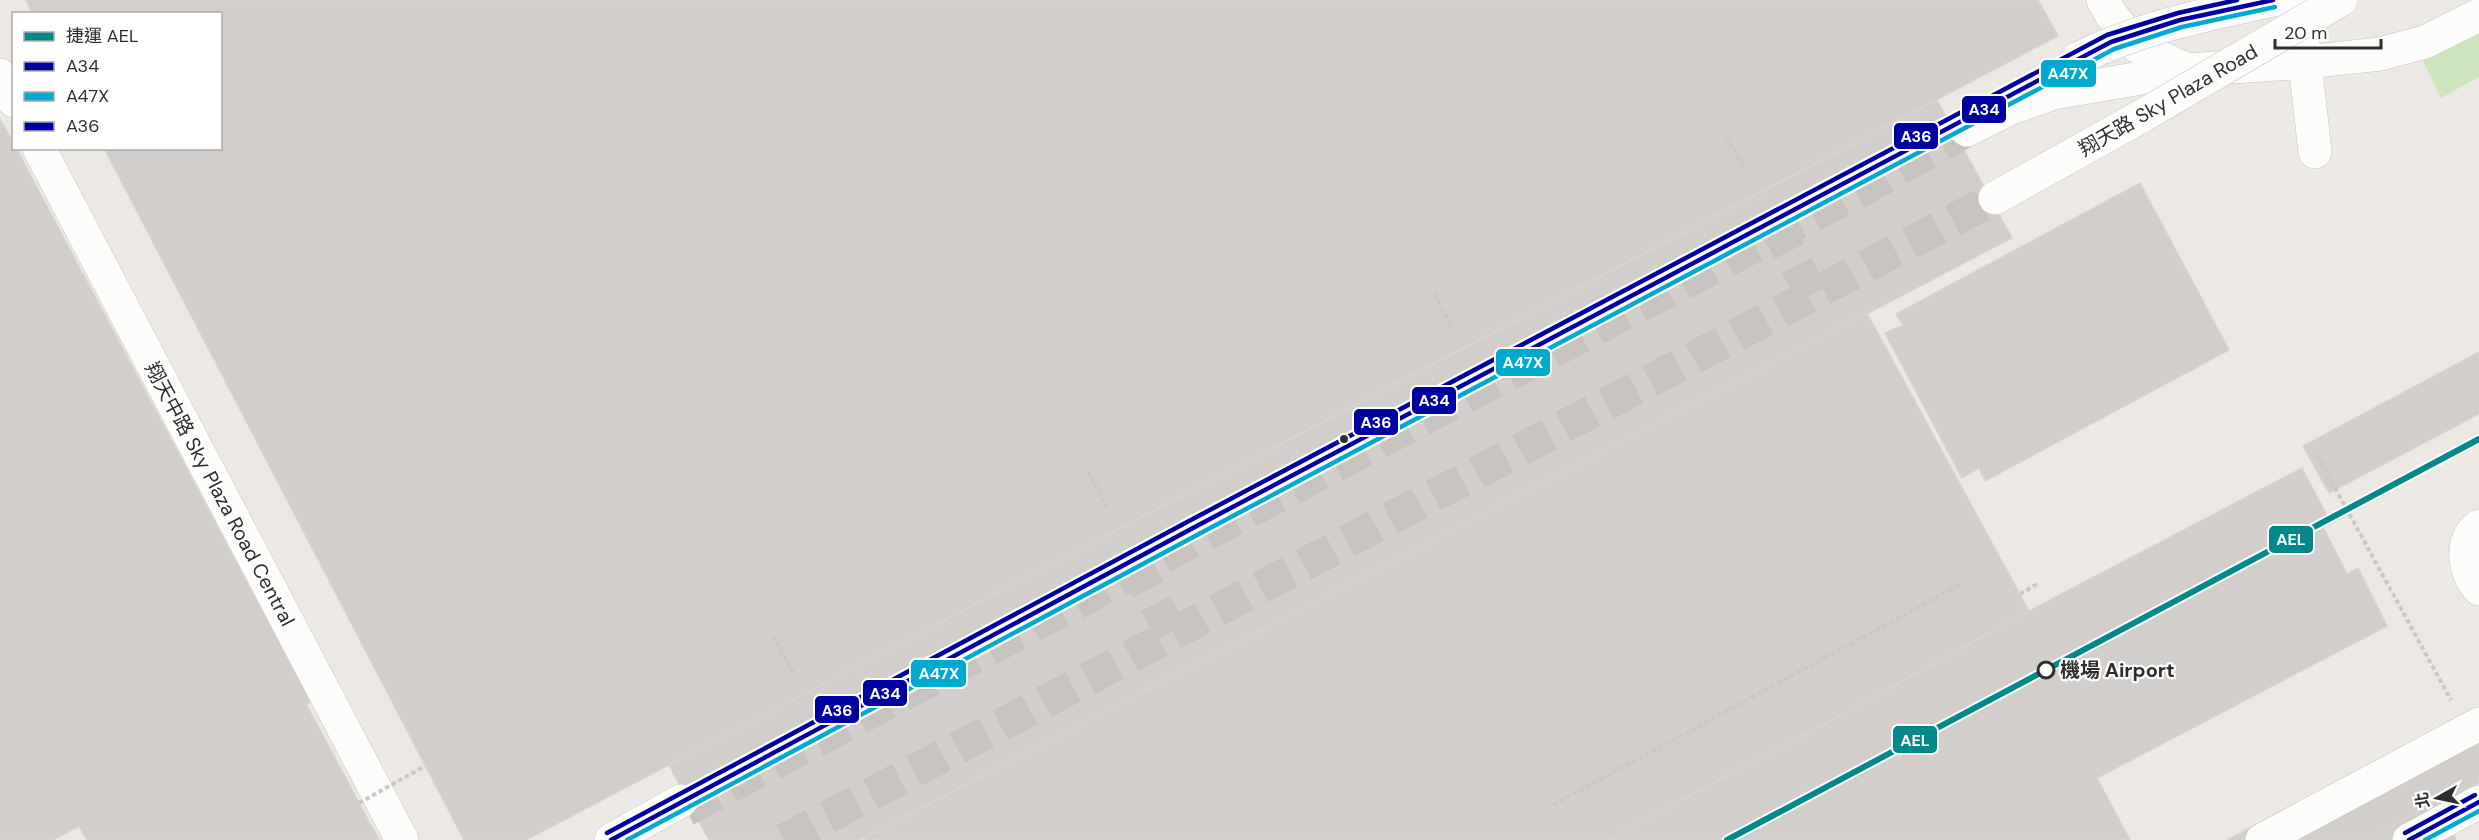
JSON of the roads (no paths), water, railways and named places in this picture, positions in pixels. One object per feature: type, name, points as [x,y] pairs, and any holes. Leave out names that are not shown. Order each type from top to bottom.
[{"type":"street","points":[[2103,0],[2112,16],[2138,47],[2187,70]]},
{"type":"street","points":[[2273,0],[2180,20],[2110,42],[1962,128],[2054,93],[2187,70],[2306,62],[2380,54],[2425,42],[2479,15]]},
{"type":"street","points":[[2298,0],[2315,152]]},
{"type":"street","name":"翔天路 Sky Plaza Road","points":[[1995,198],[2142,116],[2340,0]]},
{"type":"street","points":[[2425,42],[2479,7]]},
{"type":"street","points":[[0,75],[12,97]]},
{"type":"street","name":"翔天中路 Sky Plaza Road Central","points":[[40,150],[402,840]]},
{"type":"street","points":[[2479,526],[2475,528],[2468,541],[2465,555],[2466,568],[2479,589]]},
{"type":"street","points":[[2262,840],[2479,724]]},
{"type":"street","points":[[2409,840],[2479,802]]},
{"type":"street","points":[[611,840],[684,806],[628,840]]},
{"type":"tunnel","points":[[686,810],[1429,416],[1875,183],[1967,130]]},
{"type":"tunnel","points":[[784,840],[1995,198]]},
{"type":"tunnel","points":[[1774,222],[1812,295]]},
{"type":"tunnel","points":[[1133,560],[1172,634]]},
{"type":"metro line","name":"AEL","points":[[1727,840],[2479,439]]},
{"type":"place","name":"機場 Airport","points":[[2046,670]]}]
